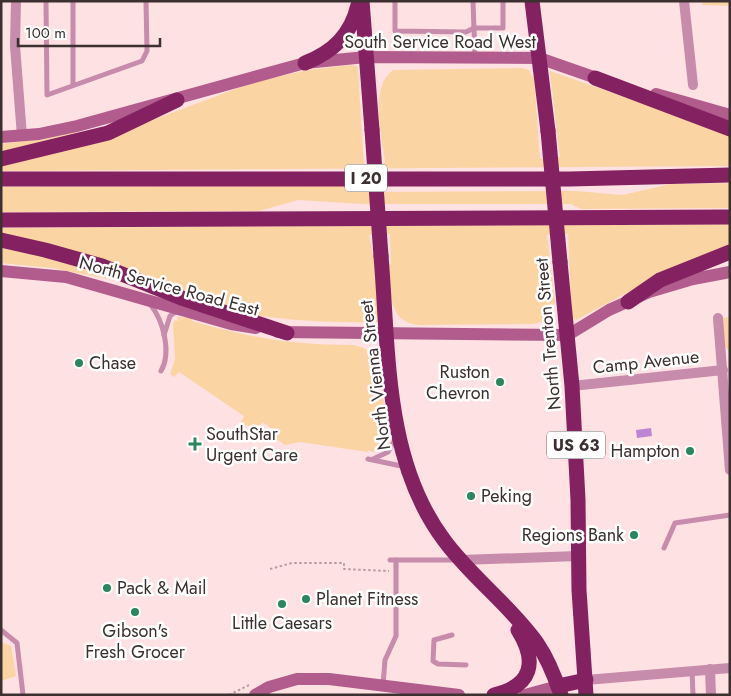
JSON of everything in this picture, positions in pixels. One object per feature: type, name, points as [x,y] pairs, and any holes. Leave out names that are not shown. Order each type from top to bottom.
[{"type":"highway","name":"North Vienna Street","points":[[360,1],[372,130],[387,334],[398,435],[406,467],[426,513],[444,540],[489,588],[538,645],[560,691]]},
{"type":"highway","points":[[305,63],[330,50],[344,37],[351,27],[360,1]]},
{"type":"highway","name":"North Trenton Street","points":[[532,1],[548,131],[568,335],[578,500],[578,556],[586,688]]},
{"type":"highway","points":[[595,78],[730,129]]},
{"type":"highway","points":[[1,160],[108,133],[140,120],[177,100]]},
{"type":"highway","name":"I 20","points":[[1,179],[570,179],[730,176]]},
{"type":"highway","points":[[1,220],[730,217]]},
{"type":"highway","points":[[1,240],[102,266],[200,305],[287,333]]},
{"type":"highway","points":[[628,302],[660,280],[730,252]]},
{"type":"highway","points":[[489,588],[523,638],[528,649],[530,665],[526,677],[519,686],[494,695]]},
{"type":"highway","points":[[560,691],[586,688]]},
{"type":"main road","name":"South Service Road West","points":[[1,137],[22,136],[77,126],[177,100],[305,63],[366,57],[539,58],[595,78],[730,115]]},
{"type":"main road","name":"North Service Road East","points":[[1,271],[66,277],[188,310],[231,324],[287,333],[568,335]]},
{"type":"main road","points":[[568,335],[649,292],[693,279],[730,272]]},
{"type":"main road","points":[[254,695],[270,691],[297,679],[329,679],[458,695]]},
{"type":"main road","points":[[525,695],[560,691]]},
{"type":"street","points":[[16,1],[15,46],[22,136]]},
{"type":"street","points":[[684,1],[693,85]]},
{"type":"street","points":[[718,318],[724,370],[730,470]]},
{"type":"street","name":"Camp Avenue","points":[[572,386],[724,370]]},
{"type":"street","points":[[461,560],[578,556]]},
{"type":"street","points":[[586,688],[692,670],[730,668]]},
{"type":"street","points":[[710,669],[711,695]]},
{"type":"lane","points":[[46,1],[47,95],[73,84],[142,61],[147,51],[146,1]]},
{"type":"lane","points":[[73,1],[73,84]]},
{"type":"lane","points":[[395,1],[395,31],[413,32],[466,32],[474,28],[503,28],[503,1]]},
{"type":"lane","points":[[474,1],[475,57]]},
{"type":"lane","points":[[413,25],[413,32]]},
{"type":"lane","points":[[426,25],[426,32]]},
{"type":"lane","points":[[440,25],[440,32]]},
{"type":"lane","points":[[455,25],[455,32]]},
{"type":"lane","points":[[144,298],[156,312],[164,336],[165,356],[161,371]]},
{"type":"lane","points":[[164,336],[174,312],[188,310]]},
{"type":"lane","points":[[398,435],[388,452],[370,459],[406,467]]},
{"type":"lane","points":[[664,548],[671,528],[675,523],[730,515]]},
{"type":"lane","points":[[382,686],[385,660],[396,636],[393,560],[461,560]]},
{"type":"lane","points":[[1,630],[17,643],[23,695]]},
{"type":"lane","points":[[452,635],[434,640],[433,661],[438,664],[466,665]]},
{"type":"lane","points":[[692,670],[692,695]]},
{"type":"path","points":[[270,569],[292,563],[344,563],[344,569],[389,571]]},
{"type":"shaded area","points":[[702,1],[730,1],[730,6],[702,5]]},
{"type":"shaded area","points":[[357,66],[358,72],[364,164],[385,163],[380,127],[379,101],[385,78],[393,70],[522,68],[529,70],[534,79],[540,159],[560,157],[550,71],[730,134],[730,166],[1,171],[1,166],[53,154],[105,138],[254,82],[308,70]]},
{"type":"shaded area","points":[[77,132],[78,134],[1,154],[1,144],[43,139]]},
{"type":"shaded area","points":[[730,183],[730,208],[581,209],[571,204],[362,204],[298,200],[259,211],[1,212],[1,187],[349,186],[360,192],[576,191],[622,195],[671,184]]},
{"type":"shaded area","points":[[730,224],[730,245],[677,266],[576,320],[572,318],[568,234],[547,235],[555,301],[548,320],[533,324],[418,325],[408,322],[395,310],[390,293],[390,234],[369,235],[376,270],[378,322],[328,322],[247,314],[1,234],[1,228]]},
{"type":"shaded area","points":[[1,246],[39,254],[114,277],[113,280],[52,268],[1,263]]},
{"type":"shaded area","points":[[730,317],[730,352],[724,346],[723,318]]},
{"type":"shaded area","points":[[176,318],[192,318],[192,321],[253,336],[310,344],[353,345],[371,353],[376,360],[381,377],[387,432],[386,441],[381,449],[372,452],[368,450],[368,452],[300,442],[285,445],[271,435],[273,429],[262,422],[259,427],[243,425],[241,422],[244,416],[179,372],[174,377],[170,374],[175,359],[173,324],[175,320],[179,321]]},
{"type":"shaded area","points":[[651,428],[652,436],[637,438],[636,430]]},
{"type":"shaded area","points":[[1,642],[11,646],[16,676],[1,681]]},
{"type":"place","name":"Chase","points":[[79,363]]},
{"type":"place","name":"Ruston Chevron","points":[[500,382]]},
{"type":"place","name":"SouthStar Urgent Care","points":[[195,444]]},
{"type":"place","name":"Hampton","points":[[690,451]]},
{"type":"place","name":"Peking","points":[[471,496]]},
{"type":"place","name":"Regions Bank","points":[[634,535]]},
{"type":"place","name":"Pack & Mail","points":[[107,588]]},
{"type":"place","name":"Planet Fitness","points":[[306,599]]},
{"type":"place","name":"Little Caesars","points":[[282,604]]},
{"type":"place","name":"Gibson's Fresh Grocer","points":[[135,612]]}]
